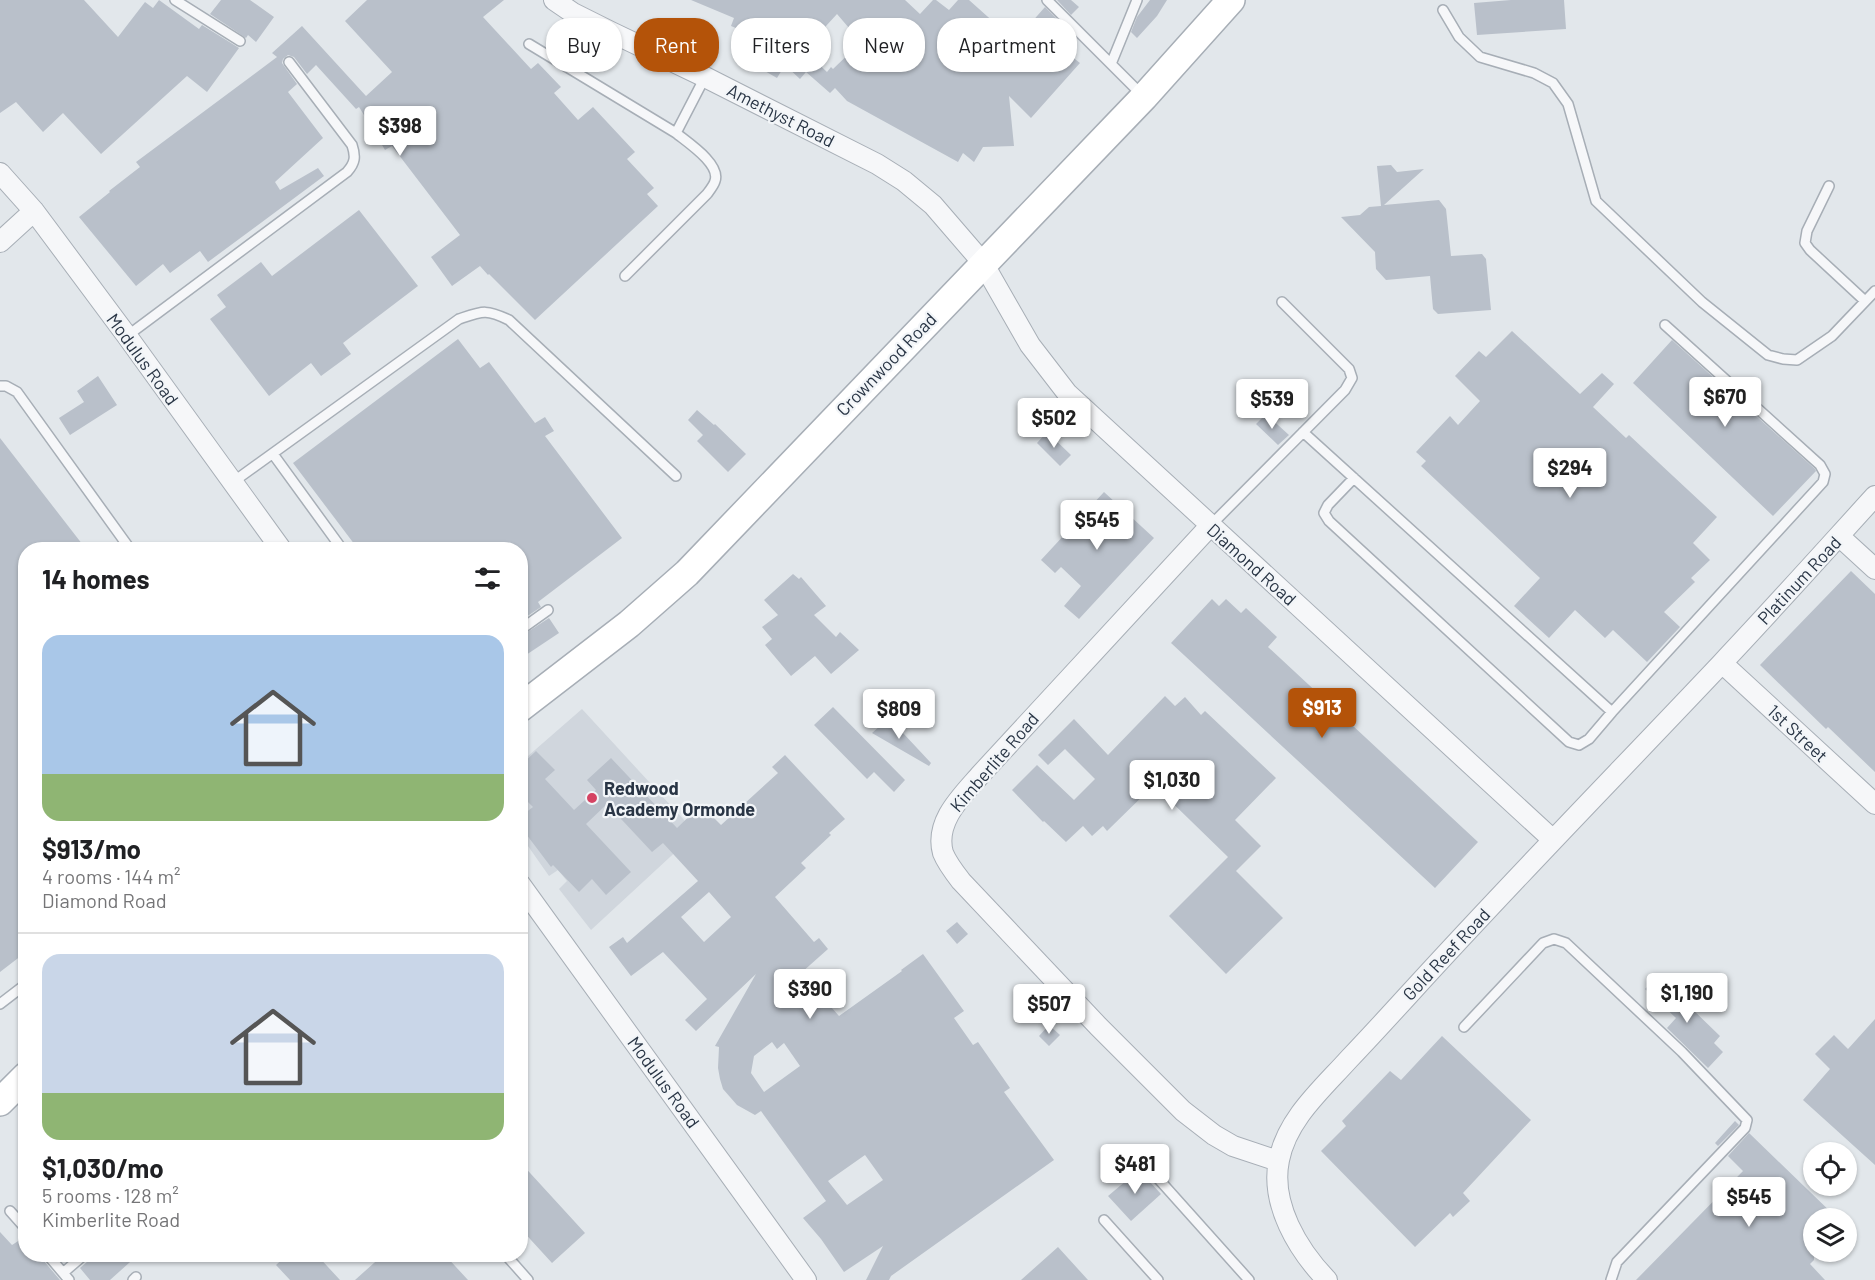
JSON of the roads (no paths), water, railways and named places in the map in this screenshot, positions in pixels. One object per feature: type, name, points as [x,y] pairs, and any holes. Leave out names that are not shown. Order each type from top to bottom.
[{"type":"main road","name":"Crownwood Road","points":[[528,702],[620,632],[687,573],[1144,97],[1231,0]]},
{"type":"main road","points":[[0,1077],[18,1065]]},
{"type":"main road","points":[[0,1102],[18,1084]]},
{"type":"street","name":"Amethyst Road","points":[[554,0],[573,13],[877,164],[904,181],[933,205],[983,263]]},
{"type":"street","name":"Modulus Road","points":[[0,173],[34,211],[275,542]]},
{"type":"street","points":[[0,242],[34,211]]},
{"type":"street","name":"Diamond Road","points":[[983,263],[1030,345],[1066,393],[1552,839]]},
{"type":"street","name":"Platinum Road","points":[[1722,663],[1875,496]]},
{"type":"street","name":"Kimberlite Road","points":[[1210,526],[981,774],[951,810],[942,832],[941,842],[943,853],[950,867],[961,881],[1098,1026],[1183,1111],[1214,1135],[1233,1146],[1278,1161]]},
{"type":"street","points":[[1839,536],[1875,569]]},
{"type":"street","name":"Gold Reef Road","points":[[1327,1280],[1303,1253],[1286,1219],[1278,1191],[1278,1161],[1288,1134],[1307,1106],[1552,839],[1722,663]]},
{"type":"street","name":"1st Street","points":[[1722,663],[1875,804]]},
{"type":"street","name":"Modulus Road","points":[[528,895],[806,1280]]},
{"type":"lane","points":[[175,0],[240,41]]},
{"type":"lane","points":[[1047,0],[1144,97]]},
{"type":"lane","points":[[1111,64],[1137,0]]},
{"type":"lane","points":[[1443,10],[1459,37],[1480,57],[1534,73],[1552,83],[1568,105],[1596,201],[1702,302],[1768,355],[1797,360],[1832,336],[1875,291]]},
{"type":"lane","points":[[529,44],[676,133],[710,162],[716,171],[716,179],[707,194],[625,276]]},
{"type":"lane","points":[[127,336],[347,172],[354,164],[355,154],[352,146],[289,62]]},
{"type":"lane","points":[[676,133],[705,77]]},
{"type":"lane","points":[[1829,186],[1807,231],[1805,243],[1865,301]]},
{"type":"lane","points":[[1210,526],[1345,390],[1352,378],[1348,369],[1282,302]]},
{"type":"lane","points":[[233,482],[459,319],[481,312],[492,312],[509,320],[676,476]]},
{"type":"lane","points":[[1354,478],[1328,505],[1324,513],[1329,521],[1569,742],[1579,745],[1589,739],[1612,711],[1823,482],[1825,474],[1820,465],[1665,325]]},
{"type":"lane","points":[[0,386],[6,386],[16,392],[125,542]]},
{"type":"lane","points":[[1303,432],[1612,711]]},
{"type":"lane","points":[[273,454],[337,542]]},
{"type":"lane","points":[[528,624],[548,610]]},
{"type":"lane","points":[[1464,1027],[1543,943],[1554,939],[1566,943],[1575,951],[1682,1052],[1747,1120],[1745,1128],[1617,1262],[1611,1280]]},
{"type":"lane","points":[[0,1004],[18,990]]},
{"type":"lane","points":[[1146,1165],[1249,1280]]},
{"type":"lane","points":[[10,1211],[18,1220]]},
{"type":"lane","points":[[1104,1220],[1158,1280]]},
{"type":"lane","points":[[54,1262],[66,1276],[78,1262]]},
{"type":"lane","points":[[512,1262],[528,1280]]},
{"type":"place","name":"Redwood Academy Ormonde","points":[[592,798]]}]
